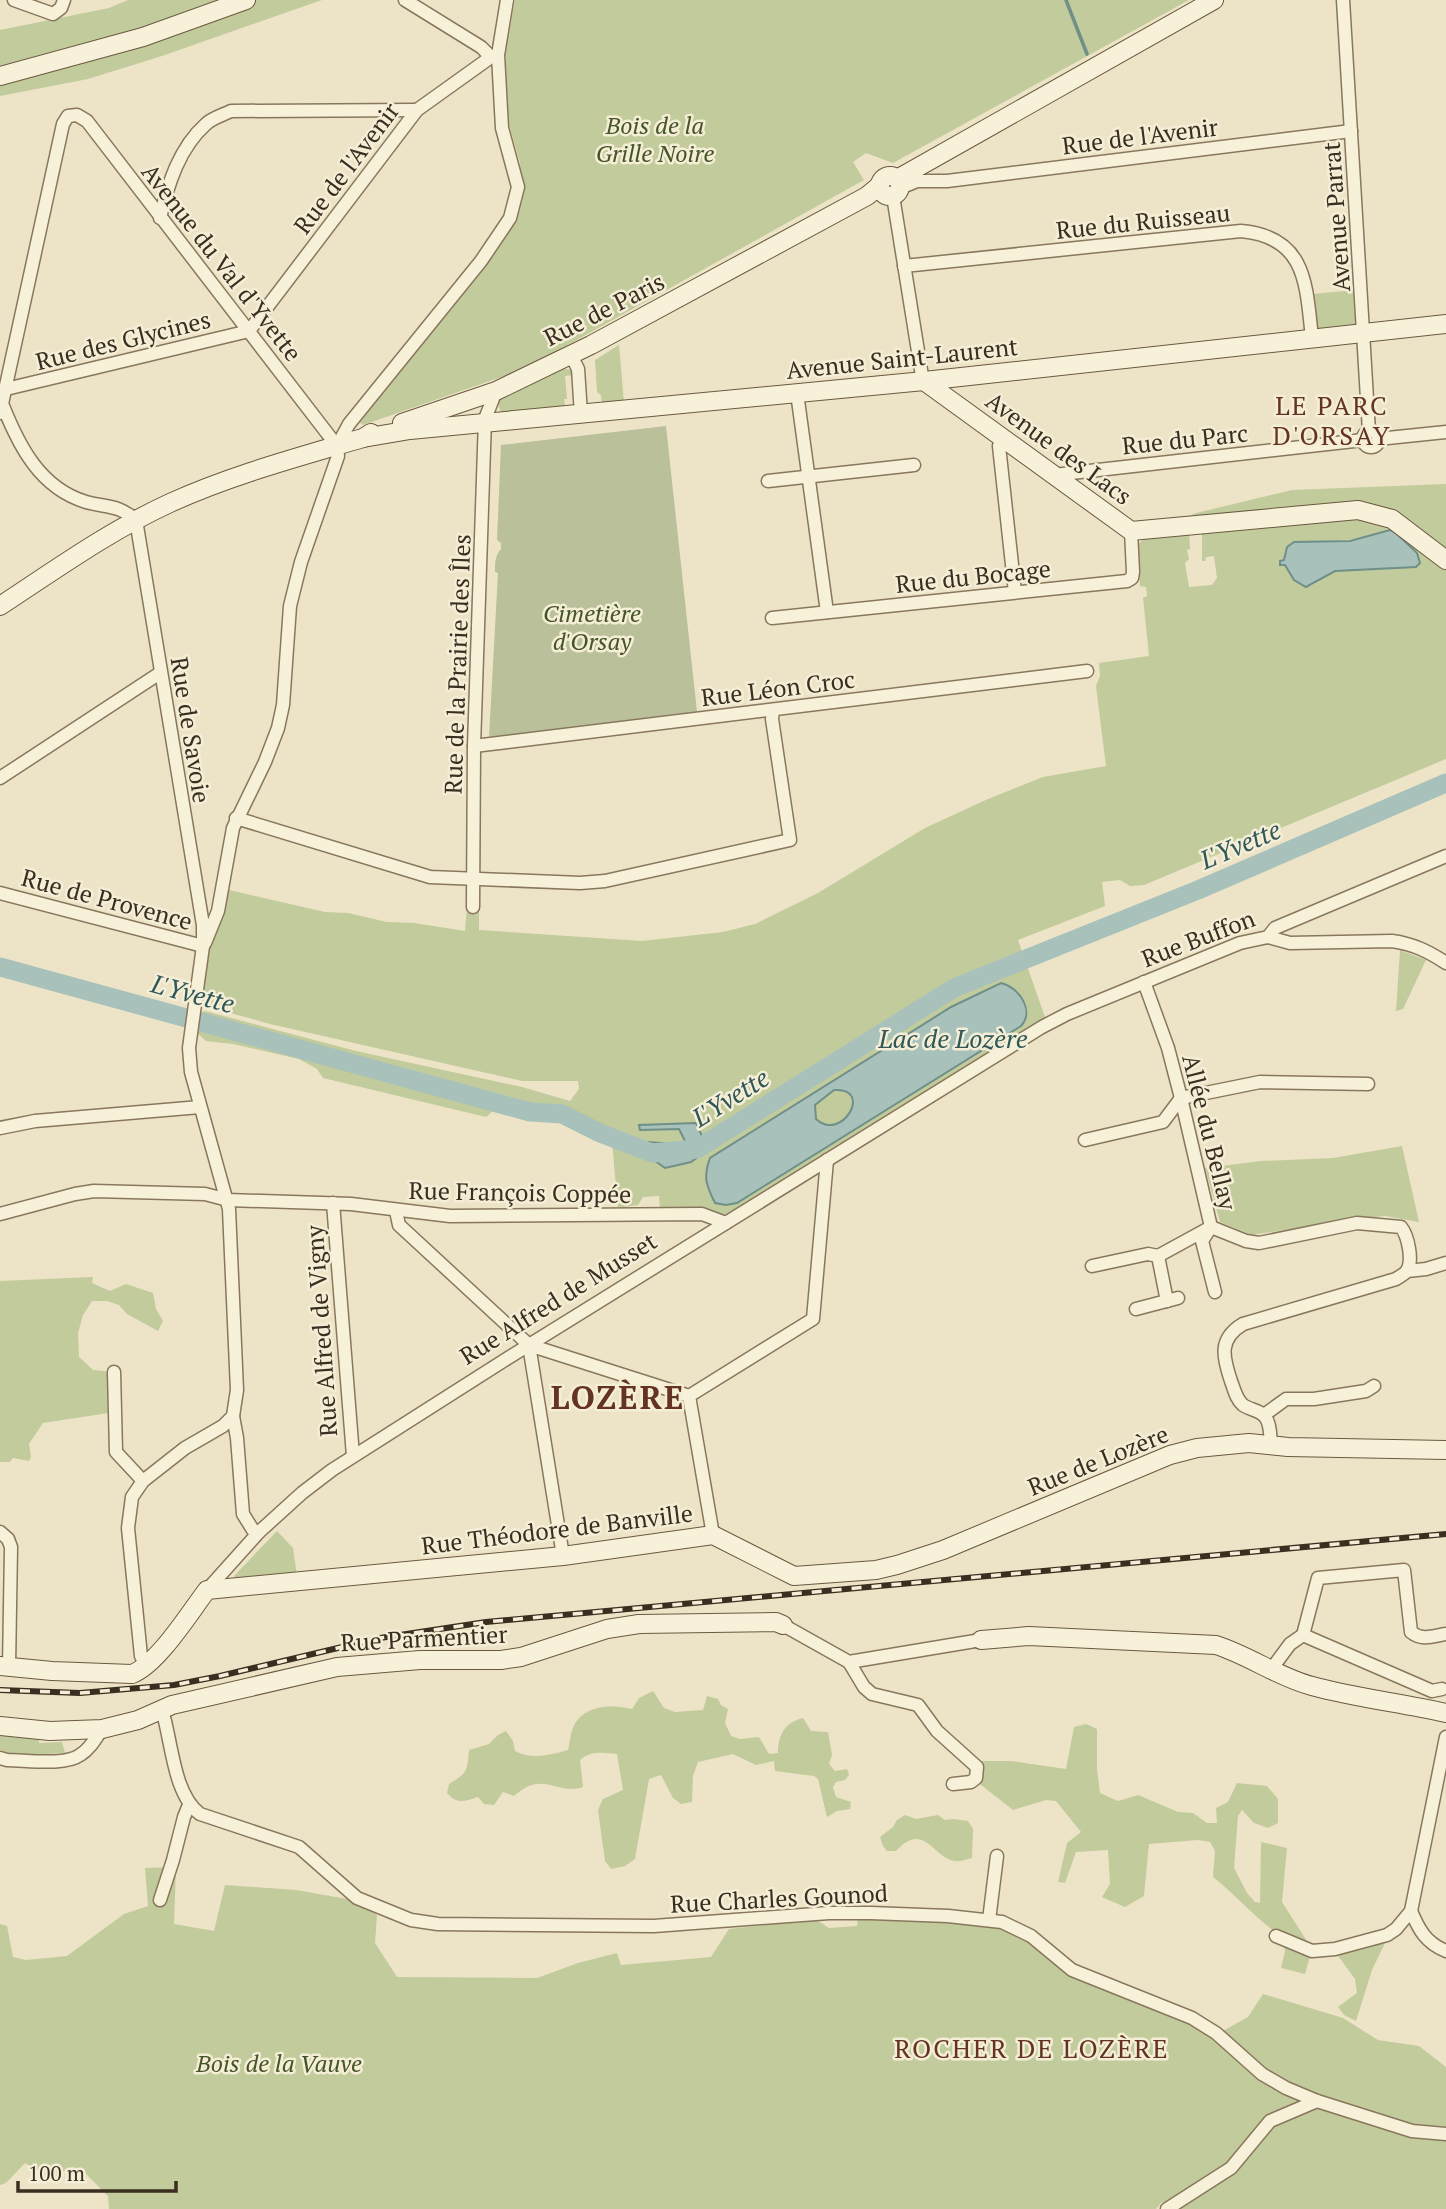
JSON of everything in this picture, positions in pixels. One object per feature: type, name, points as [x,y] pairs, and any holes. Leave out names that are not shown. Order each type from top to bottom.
[{"type":"street","points":[[14,0],[53,13],[61,8],[64,0]]},
{"type":"street","points":[[0,76],[143,37],[246,0]]},
{"type":"street","points":[[405,0],[495,56]]},
{"type":"street","points":[[259,1532],[253,1530],[243,1514],[233,1416],[237,1390],[228,1200],[191,1072],[190,1032],[203,946],[218,911],[236,818],[265,762],[278,728],[283,705],[290,606],[301,562],[338,457],[337,446],[349,424],[481,261],[510,218],[518,187],[502,128],[495,56],[507,0]]},
{"type":"street","name":"Rue de Paris","points":[[0,606],[105,537],[195,493],[363,438],[370,433],[494,397],[867,196],[892,187],[920,165],[1214,0]]},
{"type":"street","name":"Avenue Parrat","points":[[1343,0],[1370,437]]},
{"type":"street","name":"Rue de l'Avenir","points":[[248,331],[416,110],[495,56]]},
{"type":"street","points":[[160,218],[169,184],[184,150],[207,122],[231,111],[416,110]]},
{"type":"street","name":"Avenue du Val d'Yvette","points":[[6,389],[63,124],[68,116],[77,115],[87,121],[337,446]]},
{"type":"street","name":"Rue de l'Avenir","points":[[892,187],[912,181],[935,181],[1351,131]]},
{"type":"street","points":[[920,165],[925,174],[935,181]]},
{"type":"street","points":[[892,187],[924,381]]},
{"type":"street","name":"Rue du Ruisseau","points":[[904,266],[1241,232],[1257,233],[1284,245],[1299,265],[1308,294],[1312,338]]},
{"type":"street","name":"Avenue Saint-Laurent","points":[[363,438],[485,423],[924,381],[1446,324]]},
{"type":"street","name":"Rue des Glycines","points":[[6,389],[248,331]]},
{"type":"street","points":[[571,355],[578,372],[581,414]]},
{"type":"street","name":"Avenue des Lacs","points":[[924,381],[1131,531],[1358,510],[1380,514],[1404,526],[1446,560]]},
{"type":"street","points":[[6,389],[1,410],[19,446],[37,469],[57,487],[83,501],[124,510],[136,520]]},
{"type":"street","points":[[797,393],[827,612]]},
{"type":"street","points":[[494,397],[505,421]]},
{"type":"street","name":"Rue de la Prairie des Îles","points":[[473,907],[474,746],[485,423],[494,397]]},
{"type":"street","name":"Rue du Parc","points":[[1054,475],[1370,437],[1446,432]]},
{"type":"street","points":[[1002,436],[999,446],[1015,592]]},
{"type":"street","points":[[768,481],[915,465]]},
{"type":"street","name":"Rue de Savoie","points":[[136,520],[203,925],[203,946]]},
{"type":"street","name":"Rue du Bocage","points":[[772,618],[1127,581],[1133,572],[1131,531]]},
{"type":"street","name":"Rue Léon Croc","points":[[474,746],[1087,671]]},
{"type":"street","points":[[0,778],[160,673]]},
{"type":"street","points":[[236,818],[430,877],[580,883],[605,881],[790,840],[772,719],[773,710]]},
{"type":"street","name":"Rue Buffon","points":[[1042,1027],[1240,943],[1268,937],[1275,928],[1446,856]]},
{"type":"street","name":"Rue de Provence","points":[[0,893],[203,946]]},
{"type":"street","points":[[1268,937],[1290,943],[1409,943],[1446,963]]},
{"type":"street","name":"Allée du Bellay","points":[[1144,982],[1168,1048],[1211,1227],[1202,1241],[1215,1292]]},
{"type":"street","name":"Rue Alfred de Musset","points":[[146,1666],[207,1590],[259,1532],[302,1493],[354,1456],[529,1345],[1042,1027]]},
{"type":"street","points":[[1085,1140],[1163,1122],[1181,1098],[1260,1082],[1368,1084]]},
{"type":"street","points":[[1,1125],[200,1107]]},
{"type":"street","points":[[396,1211],[399,1225],[529,1345],[689,1396],[813,1319],[827,1160]]},
{"type":"street","name":"Rue François Coppée","points":[[0,1214],[94,1191],[205,1194],[228,1200],[333,1203],[396,1211],[498,1217],[702,1214],[726,1223]]},
{"type":"street","name":"Rue Alfred de Vigny","points":[[333,1203],[351,1446],[354,1456]]},
{"type":"street","points":[[1093,1266],[1147,1254],[1158,1256],[1211,1227],[1246,1241],[1259,1243],[1357,1223],[1401,1227],[1408,1244],[1410,1263],[1407,1271]]},
{"type":"street","points":[[1136,1308],[1173,1300],[1158,1256]]},
{"type":"street","points":[[1271,1444],[1270,1424],[1265,1415],[1244,1405],[1235,1394],[1224,1352],[1234,1330],[1243,1324],[1396,1279],[1407,1271],[1446,1263]]},
{"type":"street","points":[[529,1345],[563,1556]]},
{"type":"street","points":[[114,1372],[116,1452],[143,1481]]},
{"type":"street","points":[[1265,1415],[1286,1399],[1314,1399],[1366,1391],[1374,1386]]},
{"type":"street","points":[[689,1396],[713,1535]]},
{"type":"street","points":[[0,1532],[8,1539],[11,1547],[5,1667],[132,1674],[146,1666],[141,1656],[128,1528],[132,1497],[143,1481],[185,1448],[223,1426],[233,1416]]},
{"type":"street","name":"Rue de Lozère","points":[[943,1549],[1170,1455],[1197,1448],[1271,1444],[1288,1447],[1446,1451]]},
{"type":"street","name":"Rue Théodore de Banville","points":[[207,1590],[563,1556],[713,1535],[794,1576],[877,1570],[897,1566],[943,1549]]},
{"type":"street","points":[[1270,1671],[1290,1644],[1303,1635],[1318,1578],[1404,1570],[1411,1632],[1424,1638],[1446,1634]]},
{"type":"street","name":"Rue Parmentier","points":[[0,1726],[50,1731],[102,1729],[138,1720],[172,1705],[337,1667],[420,1660],[501,1660],[521,1657],[607,1629],[639,1625],[776,1622],[783,1625]]},
{"type":"street","points":[[783,1625],[849,1662],[864,1687],[872,1694],[918,1705],[937,1731],[977,1767],[976,1778],[971,1782],[953,1784]]},
{"type":"street","points":[[1303,1635],[1432,1691],[1444,1691],[1443,1681],[1446,1675]]},
{"type":"street","points":[[849,1662],[981,1640],[1029,1636],[1198,1643],[1231,1650],[1270,1671],[1312,1686],[1446,1713]]},
{"type":"street","points":[[157,1712],[189,1805],[160,1900]]},
{"type":"street","points":[[0,1758],[68,1760],[80,1756],[102,1729]]},
{"type":"street","points":[[1276,1936],[1312,1951],[1335,1949],[1396,1929],[1410,1912],[1440,1802],[1446,1737]]},
{"type":"street","name":"Rue Charles Gounod","points":[[189,1805],[200,1814],[299,1847],[357,1898],[411,1920],[438,1924],[654,1926],[829,1913],[948,1916],[1002,1922],[1020,1929],[1072,1970],[1192,2018],[1216,2033],[1268,2078],[1317,2101],[1412,2130],[1446,2134]]},
{"type":"street","points":[[989,1920],[997,1856]]},
{"type":"street","points":[[1410,1912],[1426,1939],[1446,1951]]},
{"type":"street","points":[[1167,2209],[1231,2168],[1270,2121],[1317,2101]]},
{"type":"green space","points":[[128,0],[322,0],[88,79],[0,96],[0,30],[109,8]]},
{"type":"green space","name":"Bois de la Grille Noire","points":[[515,0],[1189,0],[893,163],[866,153],[853,162],[864,180],[557,351],[507,375],[363,425],[357,420],[517,219],[522,194],[520,163],[506,114],[506,49]]},
{"type":"green space","points":[[1354,290],[1356,326],[1316,331],[1313,294]]},
{"type":"green space","points":[[619,345],[624,403],[602,403],[601,395],[597,392],[595,360]]},
{"type":"green space","points":[[560,368],[571,370],[574,375],[565,376],[565,407],[502,415],[497,402],[500,397]]},
{"type":"green space","name":"Cimetière d'Orsay","points":[[666,426],[697,712],[489,737],[498,573],[495,572],[495,565],[501,549],[501,543],[497,540],[501,445]]},
{"type":"green space","points":[[1446,484],[1446,551],[1411,521],[1394,513],[1196,518],[1192,514],[1292,490]]},
{"type":"green space","points":[[1361,516],[1394,526],[1446,569],[1446,759],[1144,885],[1130,886],[1120,880],[1102,882],[1105,906],[1018,940],[1046,1020],[966,1066],[729,1213],[722,1215],[660,1209],[659,1196],[643,1197],[638,1205],[618,1208],[612,1142],[560,1117],[511,1109],[507,1113],[493,1111],[486,1117],[323,1078],[317,1069],[299,1059],[233,1044],[206,1041],[197,1033],[200,1013],[205,1011],[356,1051],[522,1087],[570,1101],[579,1089],[578,1081],[522,1081],[270,1024],[198,1004],[206,958],[218,924],[225,889],[325,912],[348,913],[387,922],[414,923],[465,931],[467,907],[479,907],[479,930],[642,941],[723,932],[755,924],[818,893],[925,828],[988,799],[1043,777],[1106,766],[1096,686],[1100,676],[1099,663],[1149,656],[1143,598],[1147,596],[1146,587],[1140,586],[1137,545],[1147,536],[1189,532],[1189,559],[1185,563],[1189,587],[1212,585],[1217,578],[1214,556],[1206,557],[1205,561],[1202,561],[1202,531]],"holes":[[[1364,539],[1416,567],[1335,571],[1311,586],[1291,573],[1286,565],[1294,542]]]},
{"type":"green space","points":[[1400,950],[1426,960],[1403,1009],[1396,1011]]},
{"type":"green space","points":[[1402,1146],[1419,1222],[1385,1216],[1252,1235],[1220,1222],[1205,1168],[1261,1161],[1333,1158]]},
{"type":"green space","points":[[93,1277],[92,1283],[110,1291],[126,1284],[153,1293],[156,1309],[163,1321],[158,1331],[127,1314],[119,1305],[107,1301],[92,1301],[83,1315],[78,1333],[79,1357],[93,1370],[114,1372],[115,1412],[43,1423],[29,1444],[29,1461],[13,1458],[10,1462],[0,1462],[0,1281]]},
{"type":"green space","points":[[277,1531],[293,1548],[297,1576],[237,1584],[234,1576]]},
{"type":"green space","points":[[653,1691],[664,1708],[675,1712],[703,1710],[707,1696],[718,1699],[721,1705],[728,1709],[725,1723],[731,1736],[740,1739],[759,1737],[769,1754],[778,1753],[779,1740],[784,1730],[797,1720],[803,1718],[811,1731],[828,1732],[832,1755],[829,1764],[835,1771],[847,1769],[849,1775],[845,1780],[836,1782],[833,1787],[836,1797],[851,1802],[850,1809],[837,1811],[827,1817],[818,1779],[814,1776],[775,1771],[774,1761],[756,1765],[733,1754],[698,1762],[693,1776],[692,1802],[681,1804],[673,1798],[661,1775],[649,1779],[635,1859],[625,1866],[611,1869],[605,1861],[598,1810],[603,1799],[623,1790],[617,1754],[593,1753],[580,1760],[583,1787],[574,1789],[533,1784],[514,1796],[503,1792],[494,1805],[484,1804],[478,1797],[458,1801],[447,1793],[449,1784],[465,1771],[469,1750],[489,1744],[506,1731],[513,1741],[515,1751],[521,1754],[541,1756],[561,1752],[568,1750],[573,1728],[583,1715],[598,1708],[632,1709],[639,1698]]},
{"type":"green space","points":[[1086,1724],[1097,1729],[1100,1793],[1118,1801],[1138,1795],[1178,1812],[1193,1813],[1207,1823],[1217,1823],[1216,1808],[1228,1802],[1237,1783],[1267,1786],[1278,1799],[1278,1823],[1268,1828],[1254,1823],[1242,1810],[1238,1816],[1234,1868],[1247,1893],[1255,1902],[1260,1903],[1261,1842],[1287,1848],[1282,1902],[1312,1949],[1305,1974],[1281,1968],[1285,1951],[1282,1937],[1213,1877],[1215,1851],[1210,1842],[1198,1840],[1149,1844],[1144,1896],[1125,1907],[1102,1897],[1110,1884],[1108,1850],[1076,1852],[1065,1883],[1058,1882],[1067,1843],[1081,1832],[1056,1801],[1046,1800],[1013,1810],[976,1781],[971,1761],[1011,1761],[1066,1769],[1074,1727]]},
{"type":"green space","points":[[0,1733],[30,1735],[32,1738],[39,1738],[39,1743],[62,1742],[65,1753],[9,1753],[0,1750]]},
{"type":"green space","points":[[905,1815],[916,1819],[938,1815],[945,1820],[968,1821],[973,1829],[972,1858],[955,1861],[940,1854],[928,1843],[914,1839],[896,1851],[887,1851],[880,1837]]},
{"type":"green space","name":"Bois de la Vauve","points":[[176,1867],[174,1924],[214,1931],[225,1885],[296,1890],[353,1900],[377,1915],[375,1943],[397,1977],[537,1978],[617,1953],[621,1965],[711,1957],[729,1929],[815,1919],[829,1928],[857,1926],[858,1914],[981,1923],[1017,1932],[1050,1961],[1071,1973],[1150,2004],[1214,2036],[1248,2017],[1263,1994],[1343,2018],[1378,2040],[1419,2046],[1446,2067],[1446,2209],[1174,2209],[1218,2179],[1161,2203],[1156,2209],[109,2209],[108,2196],[78,2169],[67,2169],[52,2179],[25,2163],[6,2183],[0,2185],[0,1924],[7,1926],[13,1957],[26,1960],[67,1956],[124,1914],[148,1906],[145,1868]]},
{"type":"green space","points":[[1385,1943],[1372,1970],[1356,2021],[1344,2015],[1338,2007],[1357,1993],[1355,1979],[1336,1953]]},
{"type":"water","points":[[1390,530],[1417,553],[1420,563],[1416,567],[1335,571],[1306,587],[1294,580],[1285,565],[1280,565],[1287,547],[1294,542],[1350,541]]},
{"type":"water","name":"Lac de Lozère","points":[[1001,983],[1019,994],[1026,1007],[1026,1014],[1021,1026],[737,1203],[715,1203],[706,1181],[710,1158],[951,1007]],"holes":[[[834,1090],[846,1091],[852,1097],[853,1104],[844,1120],[826,1125],[816,1119],[815,1105]]]},
{"type":"water","points":[[696,1123],[702,1136],[711,1131],[724,1135],[723,1139],[691,1162],[665,1168],[651,1158],[649,1142],[687,1145],[679,1129],[640,1130],[639,1125]]},
{"type":"waterway","points":[[1066,0],[1087,54]]},
{"type":"waterway","name":"L'Yvette","points":[[0,967],[530,1112],[562,1114],[600,1133],[652,1153],[697,1149],[954,988],[1198,890],[1446,783]]},
{"type":"railway","points":[[0,1690],[80,1693],[174,1685],[380,1638],[486,1622],[1446,1534]]},
{"type":"district","name":"LE PARC D'ORSAY","points":[[1332,420]]},
{"type":"district","name":"LOZÈRE","points":[[618,1397]]},
{"type":"district","name":"ROCHER DE LOZÈRE","points":[[1032,2048]]}]
